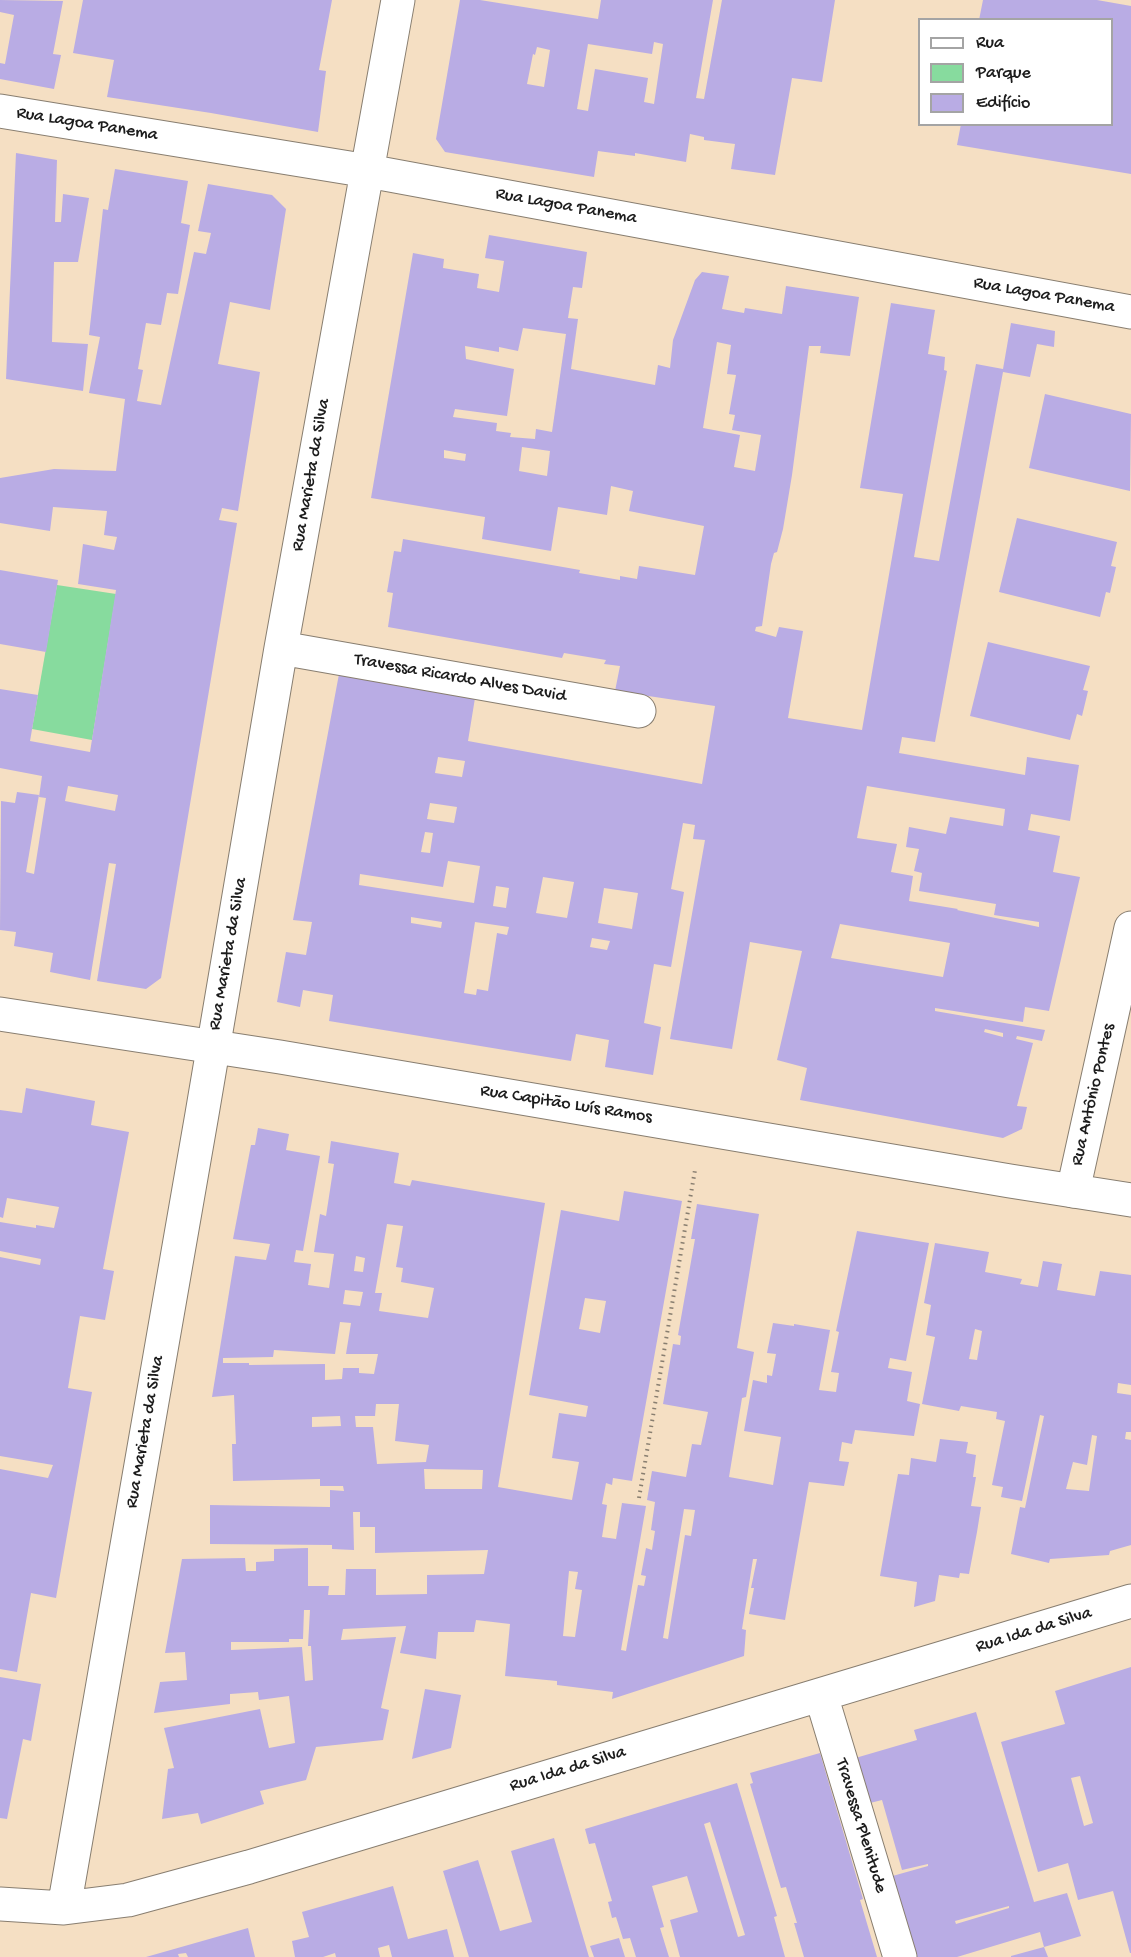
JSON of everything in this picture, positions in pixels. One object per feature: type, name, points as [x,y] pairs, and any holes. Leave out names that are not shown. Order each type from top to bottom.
[{"type":"street","name":"Rua Marieta da Silva","points":[[64,1908],[281,648],[398,0]]},
{"type":"street","name":"Rua Lagoa Panema","points":[[0,111],[368,171],[1131,312]]},
{"type":"street","name":"Travessa Ricardo Alves David","points":[[281,648],[639,711]]},
{"type":"street","name":"Rua Antônio Pontes","points":[[1073,1191],[1131,928]]},
{"type":"street","name":"Rua Capitão Luís Ramos","points":[[0,1014],[213,1047],[1131,1200]]},
{"type":"street","name":"Rua Ida da Silva","points":[[0,1904],[64,1908],[128,1900],[249,1867],[1131,1601]]},
{"type":"street","name":"Travessa Plenitude","points":[[821,1695],[900,1957]]},
{"type":"path","points":[[639,1498],[702,1128]]},
{"type":"green space","points":[[57,585],[116,594],[92,740],[32,729]]},
{"type":"building","points":[[0,0],[63,1],[53,54],[61,55],[54,89],[0,79],[0,63],[5,64],[14,15],[0,12]]},
{"type":"building","points":[[83,0],[332,0],[319,70],[326,71],[318,132],[107,97],[114,60],[73,53]]},
{"type":"building","points":[[460,0],[480,0],[598,19],[601,0],[713,0],[696,98],[704,99],[722,0],[835,0],[822,82],[792,78],[775,175],[731,169],[735,144],[704,140],[704,137],[690,134],[686,162],[635,153],[635,156],[598,151],[594,177],[445,152],[436,139]],"holes":[[[654,42],[663,44],[654,104],[644,102],[648,78],[595,69],[588,111],[577,109],[588,44],[652,54]],[[537,47],[550,50],[544,87],[527,84],[533,54],[535,55]]]},
{"type":"building","points":[[983,0],[1097,0],[1131,6],[1131,174],[957,145],[961,126],[1113,126],[1113,18],[979,18]]},
{"type":"building","points":[[16,153],[57,160],[55,222],[61,222],[63,194],[89,198],[78,262],[54,262],[52,342],[88,344],[83,391],[6,379]]},
{"type":"building","points":[[115,169],[188,181],[181,223],[190,225],[178,294],[167,293],[161,325],[146,323],[138,369],[143,370],[137,401],[161,405],[194,252],[206,254],[211,233],[198,231],[208,184],[272,195],[286,209],[270,310],[230,302],[218,364],[260,372],[238,511],[222,508],[219,520],[237,523],[161,978],[146,989],[97,981],[116,864],[109,863],[90,980],[50,972],[53,953],[14,946],[16,932],[0,930],[1,801],[15,803],[17,792],[39,795],[26,872],[34,874],[46,798],[39,797],[42,776],[0,768],[0,689],[38,695],[30,741],[90,752],[116,590],[78,584],[83,544],[114,550],[117,537],[104,535],[107,511],[53,507],[50,531],[0,523],[0,478],[54,469],[116,471],[125,399],[89,393],[100,337],[89,335],[103,209],[108,210]],"holes":[[[68,786],[118,795],[115,811],[65,801]]]},
{"type":"building","points":[[489,235],[587,252],[582,288],[573,287],[568,318],[578,319],[571,369],[655,385],[658,365],[670,368],[673,340],[695,280],[702,272],[729,276],[722,309],[744,313],[745,308],[782,314],[786,286],[859,297],[850,356],[820,353],[821,346],[809,346],[783,529],[771,564],[762,626],[756,627],[755,631],[776,637],[779,627],[803,631],[788,718],[862,730],[903,494],[860,488],[891,303],[935,310],[928,354],[945,357],[944,370],[947,371],[914,557],[939,561],[976,364],[1003,369],[1011,323],[1055,331],[1054,347],[1037,344],[1030,377],[1003,372],[935,742],[902,737],[899,753],[1025,775],[1027,757],[1079,765],[1070,821],[1031,814],[1028,830],[1060,836],[1053,872],[1080,877],[1049,1011],[1025,1007],[1023,1022],[935,1008],[935,1011],[1045,1030],[1042,1041],[1017,1036],[1016,1039],[1033,1043],[1017,1106],[1027,1107],[1022,1129],[1003,1138],[800,1100],[807,1068],[777,1060],[802,951],[750,942],[732,1049],[670,1039],[705,840],[693,839],[695,825],[683,823],[671,889],[684,892],[671,967],[654,964],[644,1023],[661,1027],[653,1075],[605,1067],[609,1040],[576,1034],[571,1061],[329,1021],[333,995],[303,990],[300,1007],[277,1002],[286,952],[306,955],[312,922],[293,920],[339,674],[475,698],[468,741],[702,784],[715,706],[615,691],[620,666],[604,664],[606,660],[564,653],[562,658],[388,627],[393,593],[387,592],[394,551],[401,552],[403,539],[580,570],[579,573],[620,580],[620,576],[637,579],[639,566],[695,575],[704,526],[629,511],[633,491],[611,486],[607,515],[558,507],[551,551],[482,539],[485,517],[371,498],[413,253],[444,259],[443,268],[479,274],[477,288],[499,292],[504,261],[485,258]],"holes":[[[523,328],[566,334],[552,432],[536,429],[535,439],[510,437],[511,433],[496,431],[497,423],[453,417],[455,409],[507,416],[514,369],[466,359],[465,346],[499,352],[499,347],[518,351]],[[717,342],[731,345],[727,374],[736,375],[729,414],[735,415],[732,430],[761,435],[755,471],[734,467],[740,435],[703,428]],[[522,447],[550,451],[547,476],[519,471]],[[444,450],[466,454],[465,461],[444,458]],[[438,757],[465,761],[462,777],[435,773]],[[867,786],[1005,809],[1003,826],[950,817],[946,834],[909,827],[906,847],[919,849],[914,871],[922,873],[919,891],[996,904],[994,915],[1039,922],[1039,927],[909,901],[913,876],[891,872],[897,844],[857,838]],[[430,803],[457,807],[454,823],[427,819]],[[425,832],[433,833],[430,853],[421,852]],[[448,861],[480,866],[474,903],[359,885],[360,874],[443,887]],[[543,877],[574,882],[567,918],[536,913]],[[496,886],[509,888],[506,908],[493,906]],[[604,888],[638,893],[632,929],[598,923]],[[411,917],[442,922],[441,928],[411,923]],[[475,922],[509,927],[507,935],[497,933],[488,991],[477,989],[476,995],[464,993]],[[840,924],[950,943],[943,977],[831,958]],[[592,938],[610,941],[607,950],[590,947]],[[985,1029],[1003,1033],[1003,1037],[984,1032]]]},
{"type":"building","points":[[1045,394],[1131,414],[1130,491],[1029,468]]},
{"type":"building","points":[[1017,518],[1117,542],[1111,566],[1116,567],[1110,593],[1106,592],[1100,617],[999,592]]},
{"type":"building","points":[[0,570],[58,580],[46,652],[0,644]]},
{"type":"building","points":[[988,642],[1090,666],[1083,690],[1088,691],[1082,716],[1077,714],[1070,740],[970,716]]},
{"type":"building","points":[[26,1088],[95,1101],[91,1125],[129,1132],[103,1269],[114,1271],[105,1320],[80,1316],[68,1388],[92,1392],[56,1598],[31,1593],[17,1672],[0,1669],[0,1469],[48,1478],[53,1465],[0,1456],[0,1257],[40,1265],[41,1259],[0,1251],[0,1222],[36,1228],[36,1225],[54,1228],[59,1207],[7,1198],[3,1218],[0,1217],[0,1110],[22,1113]]},
{"type":"building","points":[[258,1128],[289,1134],[286,1150],[320,1156],[303,1251],[296,1250],[294,1262],[311,1264],[308,1285],[329,1288],[334,1254],[314,1252],[320,1214],[326,1216],[334,1164],[328,1163],[331,1141],[399,1153],[394,1183],[410,1186],[412,1180],[545,1203],[498,1487],[572,1500],[579,1462],[552,1458],[559,1413],[586,1417],[588,1406],[529,1395],[561,1210],[619,1221],[624,1191],[682,1201],[632,1481],[613,1478],[612,1485],[606,1483],[602,1504],[607,1505],[602,1537],[616,1539],[622,1503],[646,1506],[621,1650],[626,1651],[638,1585],[644,1586],[646,1576],[641,1575],[646,1548],[652,1550],[655,1531],[651,1530],[655,1502],[647,1500],[652,1471],[686,1477],[692,1444],[701,1445],[708,1412],[663,1404],[673,1344],[680,1345],[681,1336],[678,1335],[695,1239],[691,1239],[697,1204],[759,1214],[737,1348],[754,1352],[746,1397],[742,1398],[729,1477],[773,1485],[781,1437],[744,1431],[753,1380],[767,1383],[767,1375],[772,1376],[776,1354],[767,1353],[773,1323],[830,1330],[819,1390],[836,1392],[839,1373],[831,1372],[839,1332],[836,1331],[857,1231],[929,1243],[906,1361],[890,1358],[888,1368],[912,1372],[907,1401],[920,1404],[914,1436],[855,1430],[852,1444],[842,1442],[839,1461],[849,1462],[844,1486],[809,1482],[785,1620],[749,1614],[757,1559],[753,1559],[742,1629],[746,1630],[744,1656],[612,1699],[613,1692],[557,1685],[557,1681],[505,1676],[510,1624],[476,1620],[474,1632],[438,1632],[436,1659],[400,1653],[406,1626],[343,1629],[341,1640],[396,1637],[381,1708],[389,1710],[383,1740],[316,1747],[306,1780],[260,1791],[264,1804],[201,1824],[198,1813],[162,1819],[168,1769],[174,1768],[164,1728],[260,1709],[269,1748],[295,1743],[289,1696],[259,1700],[258,1692],[230,1694],[230,1704],[154,1713],[160,1682],[187,1680],[185,1652],[165,1653],[182,1559],[245,1558],[246,1571],[256,1571],[256,1562],[274,1561],[274,1549],[308,1548],[308,1586],[329,1586],[328,1595],[345,1595],[346,1569],[376,1569],[376,1595],[427,1594],[427,1575],[484,1574],[488,1550],[375,1553],[375,1527],[360,1527],[360,1512],[353,1512],[354,1550],[332,1549],[332,1545],[210,1544],[210,1505],[330,1507],[330,1490],[344,1491],[343,1486],[320,1486],[320,1479],[233,1481],[232,1444],[236,1444],[234,1395],[212,1397],[235,1256],[266,1260],[270,1244],[233,1239],[251,1145],[255,1145]],"holes":[[[387,1224],[403,1226],[396,1267],[403,1268],[401,1282],[434,1288],[428,1318],[379,1311],[382,1293],[375,1293]],[[356,1256],[365,1258],[363,1272],[354,1271]],[[345,1290],[363,1292],[360,1306],[343,1304]],[[585,1298],[606,1301],[600,1333],[579,1329]],[[340,1322],[351,1323],[346,1354],[378,1354],[374,1374],[359,1373],[359,1368],[343,1368],[342,1379],[325,1380],[325,1364],[223,1363],[223,1358],[273,1357],[274,1350],[335,1354]],[[376,1404],[399,1404],[395,1441],[429,1445],[426,1462],[377,1464],[373,1427],[356,1427],[355,1416],[375,1416]],[[340,1416],[341,1426],[312,1427],[312,1417]],[[424,1469],[483,1470],[482,1489],[425,1489]],[[684,1509],[695,1510],[691,1536],[685,1535],[668,1639],[663,1638]],[[569,1571],[578,1572],[575,1589],[582,1590],[575,1637],[563,1636]],[[304,1610],[310,1610],[308,1646],[311,1646],[313,1680],[305,1681],[302,1647],[231,1650],[231,1642],[289,1642],[289,1639],[303,1639]]]},
{"type":"building","points":[[935,1243],[989,1252],[985,1272],[1022,1279],[1020,1284],[1038,1287],[1043,1261],[1062,1264],[1057,1290],[1095,1296],[1100,1271],[1131,1275],[1131,1385],[1118,1383],[1117,1393],[1131,1395],[1131,1432],[1126,1432],[1125,1439],[1131,1440],[1131,1545],[1110,1551],[1109,1555],[1050,1559],[1049,1563],[1011,1554],[1020,1507],[1025,1508],[1044,1416],[1040,1415],[1022,1501],[1001,1497],[1003,1487],[992,1485],[1005,1421],[996,1419],[997,1412],[961,1406],[959,1411],[922,1404],[935,1337],[926,1335],[931,1305],[924,1303]],"holes":[[[975,1329],[982,1331],[977,1360],[969,1359]],[[1092,1435],[1097,1436],[1089,1491],[1066,1489],[1073,1462],[1087,1465]]]},
{"type":"building","points":[[940,1439],[968,1442],[966,1453],[976,1455],[973,1477],[976,1477],[971,1506],[981,1507],[969,1574],[960,1573],[959,1578],[939,1575],[935,1601],[914,1607],[917,1582],[880,1576],[898,1474],[909,1475],[911,1458],[936,1462]]},
{"type":"building","points":[[1131,1667],[1131,1953],[1113,1891],[1078,1900],[1068,1863],[1038,1872],[1001,1742],[1065,1724],[1055,1691]],"holes":[[[1080,1776],[1093,1823],[1084,1826],[1071,1778]]]},
{"type":"building","points":[[0,1677],[41,1684],[31,1741],[23,1739],[7,1819],[0,1818]]},
{"type":"building","points":[[425,1689],[461,1695],[451,1748],[412,1759]]},
{"type":"building","points":[[976,1712],[1034,1902],[1067,1893],[1081,1936],[1044,1947],[1040,1932],[957,1957],[913,1957],[889,1877],[928,1866],[928,1864],[902,1870],[882,1800],[866,1804],[852,1759],[917,1740],[914,1730]],"holes":[[[1009,1906],[1009,1908],[956,1924],[955,1921]]]},
{"type":"building","points":[[820,1753],[863,1899],[860,1900],[877,1957],[804,1957],[786,1887],[781,1888],[750,1784],[753,1783],[750,1773]]},
{"type":"building","points":[[737,1783],[777,1916],[774,1917],[785,1957],[680,1957],[670,1920],[698,1912],[687,1876],[652,1886],[664,1927],[660,1928],[669,1957],[636,1957],[630,1938],[623,1939],[616,1917],[612,1918],[608,1902],[612,1901],[595,1843],[589,1844],[585,1829]],"holes":[[[710,1822],[745,1935],[738,1937],[704,1824]]]},
{"type":"building","points":[[554,1838],[589,1957],[469,1957],[443,1871],[478,1860],[500,1931],[532,1922],[511,1851]]},
{"type":"building","points":[[393,1886],[408,1939],[447,1929],[454,1957],[392,1957],[389,1945],[378,1948],[380,1957],[336,1957],[335,1953],[323,1957],[295,1957],[292,1941],[309,1937],[302,1912]]},
{"type":"building","points":[[248,1928],[255,1957],[188,1957],[186,1953],[178,1954],[179,1957],[146,1957]]},
{"type":"building","points":[[619,1938],[625,1957],[594,1957],[590,1946]]},
{"type":"building","points":[[1044,1947],[1048,1957],[1011,1957],[1011,1956]]}]
